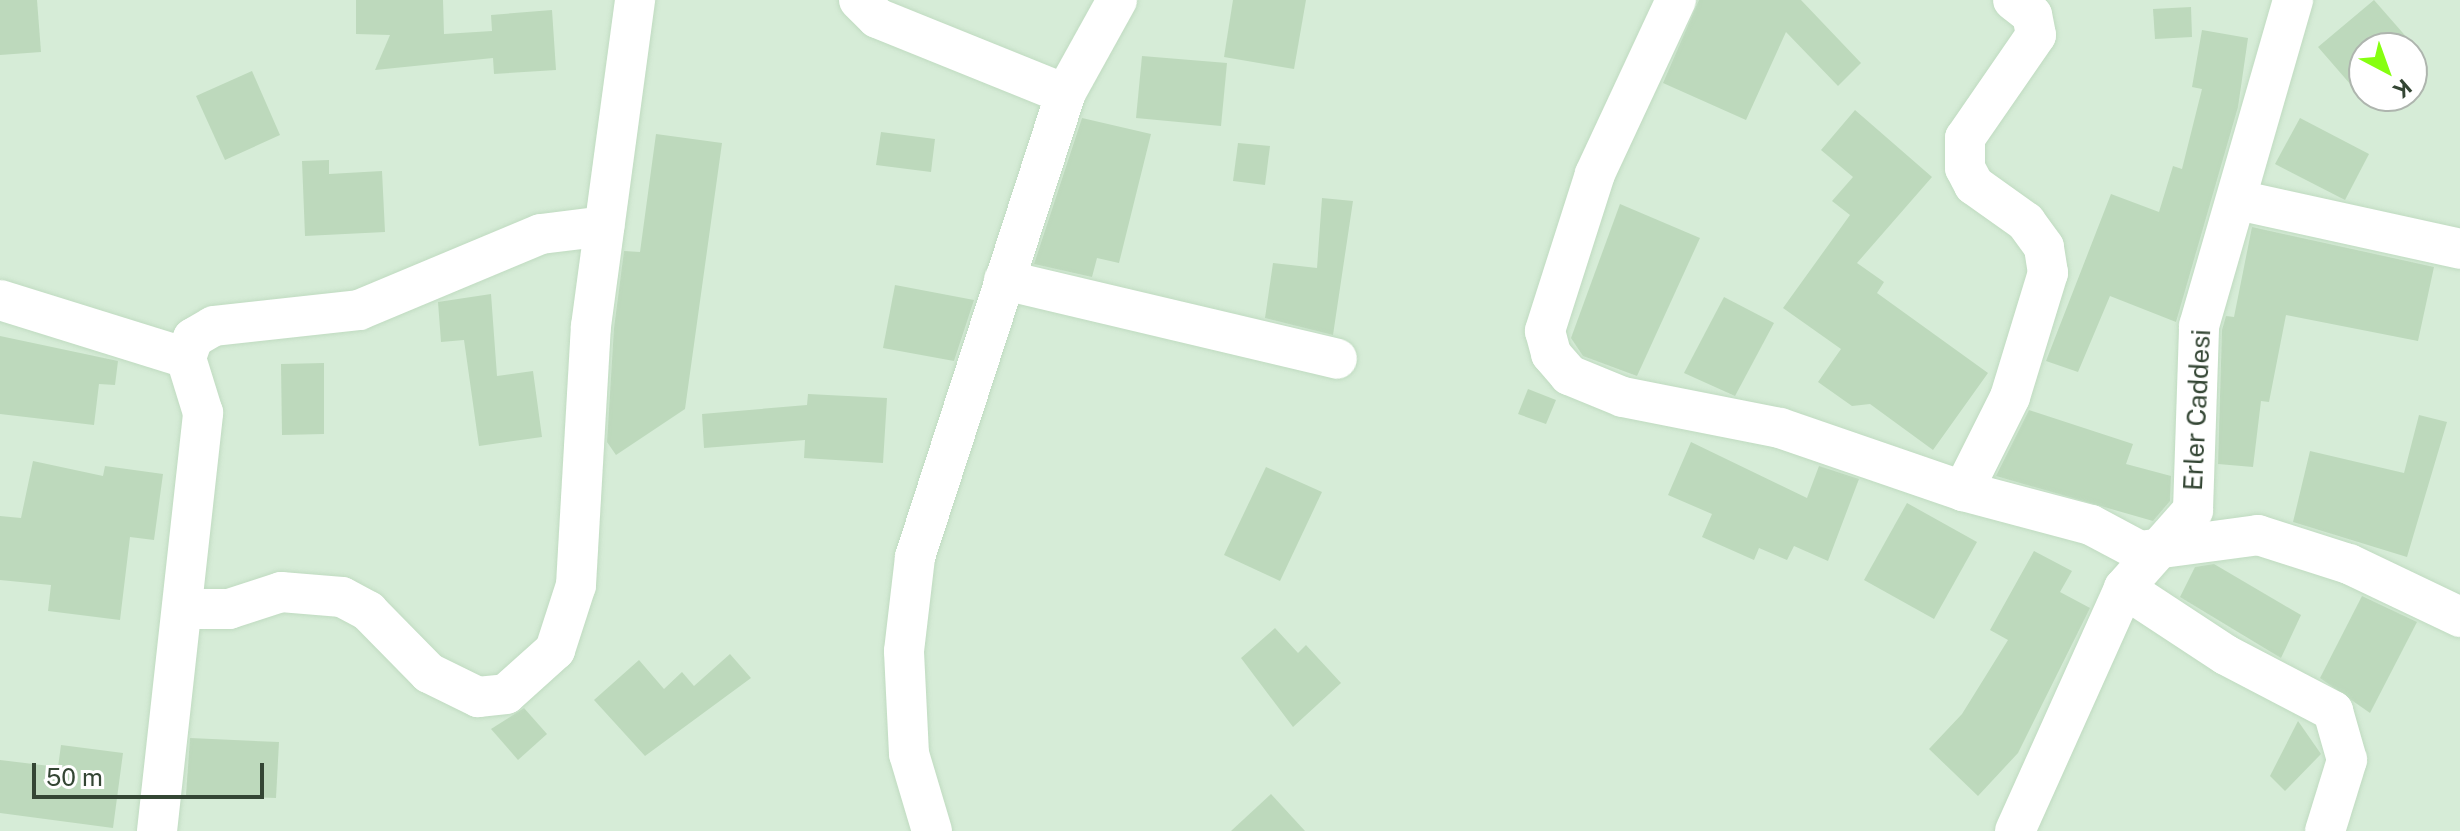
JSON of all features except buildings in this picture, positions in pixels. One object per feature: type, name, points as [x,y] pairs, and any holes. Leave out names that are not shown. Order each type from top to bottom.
[{"type":"street","points":[[183,609],[229,609],[312,591],[368,611],[451,688],[478,697],[506,694],[531,677],[555,650],[576,585],[591,326],[635,0]]},
{"type":"street","points":[[859,0],[877,18],[1065,94]]},
{"type":"street","points":[[932,831],[909,754],[904,651],[915,557],[1065,94],[1117,0]]},
{"type":"street","points":[[1676,0],[1595,174],[1545,331],[1551,354],[1569,375],[1623,397],[1780,428],[1963,491],[2091,525],[2140,551],[2258,535],[2349,564],[2460,617]]},
{"type":"street","points":[[1963,491],[2010,397],[2048,273],[2044,247],[2026,222],[1974,185],[1965,168],[1965,138],[2036,35],[2032,15],[2013,0]]},
{"type":"street","name":"Erler Caddesi","points":[[2015,831],[2124,588],[2193,510],[2199,326],[2238,200],[2293,0]]},
{"type":"street","points":[[2238,200],[2460,249]]},
{"type":"street","points":[[157,831],[203,413],[186,358],[193,338],[214,326],[359,310],[541,234],[605,226]]},
{"type":"street","points":[[1004,280],[1337,359]]},
{"type":"street","points":[[0,300],[186,358]]},
{"type":"street","points":[[2124,588],[2226,655],[2333,711],[2347,760],[2325,831]]},
{"type":"shaded area","points":[[0,0],[2460,0],[2460,831],[0,831]]}]
